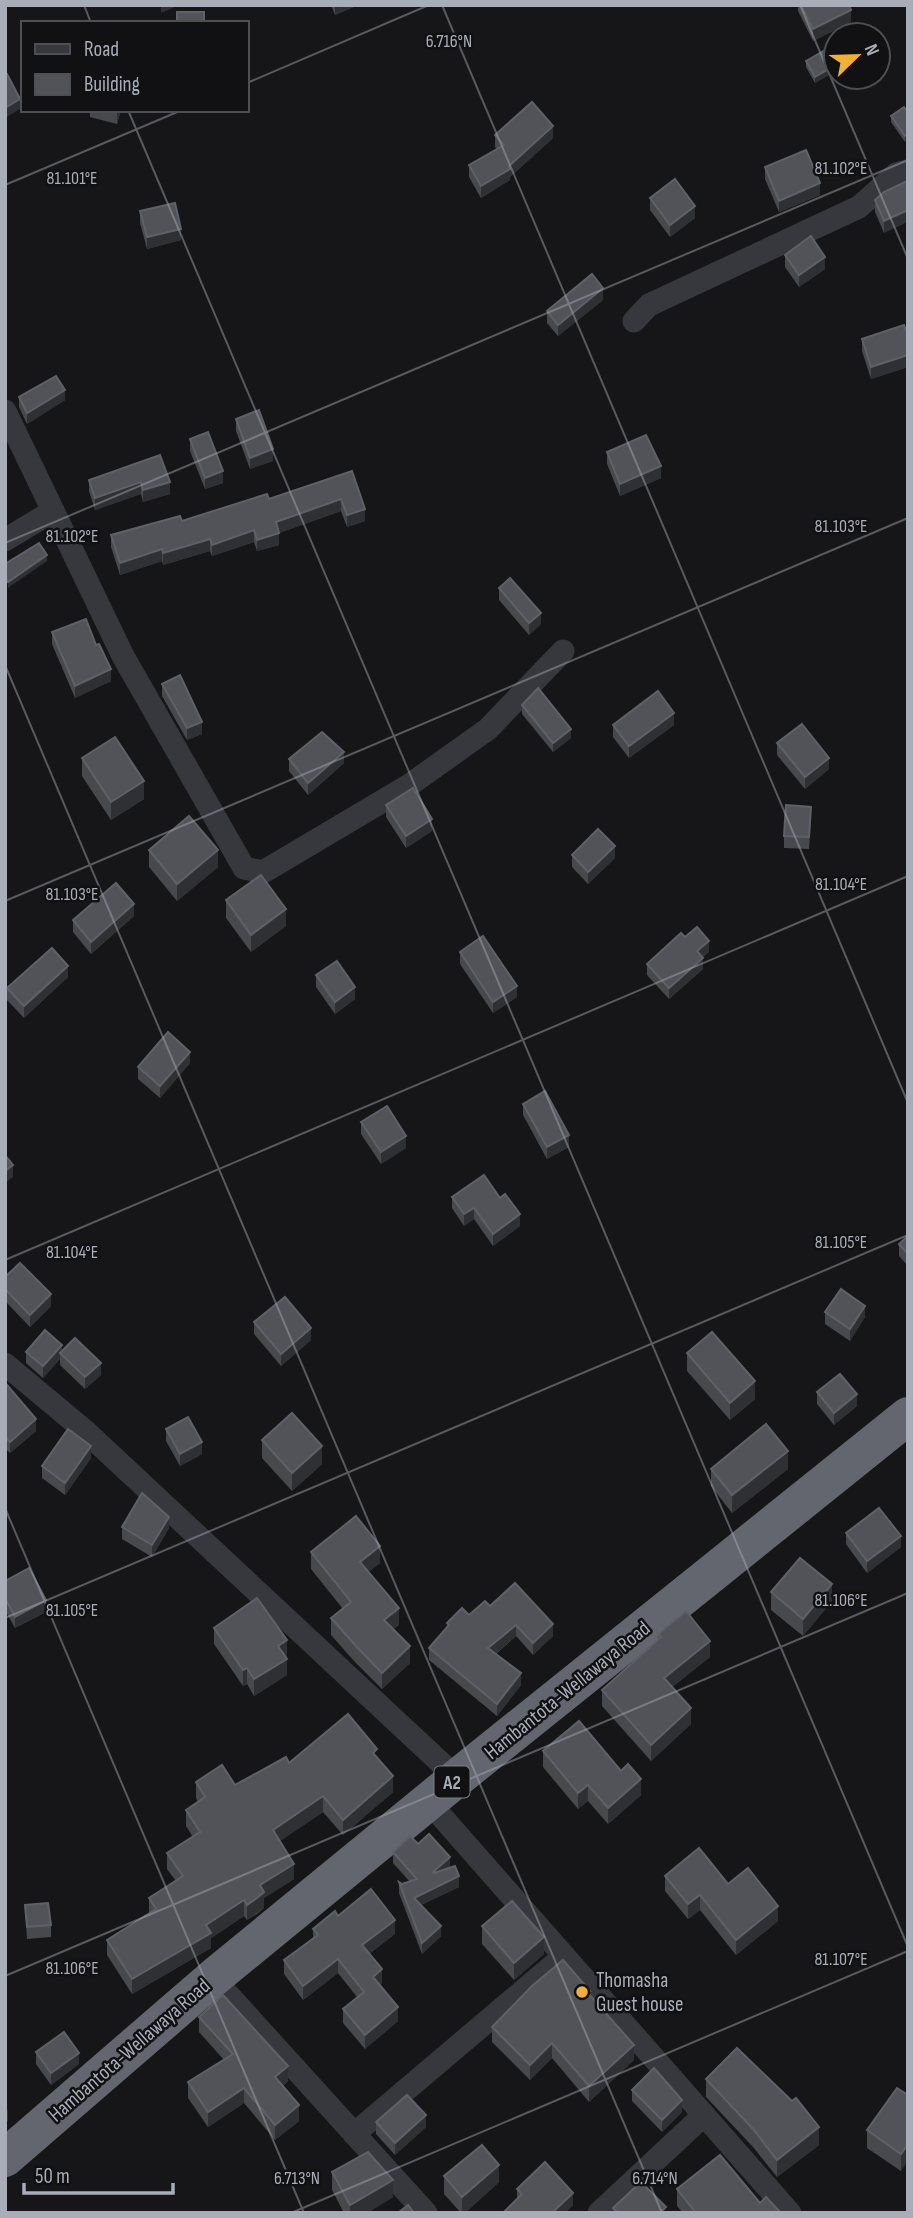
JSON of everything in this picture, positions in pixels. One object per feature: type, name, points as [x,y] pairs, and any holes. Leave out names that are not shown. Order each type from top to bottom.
[{"type":"highway","name":"Hambantota-Wellawaya Road","points":[[5,2158],[213,1978],[443,1789],[908,1416]]},
{"type":"street","points":[[634,321],[649,305],[859,207],[896,174],[908,171]]},
{"type":"street","points":[[5,411],[123,656],[244,868],[263,872],[408,786],[488,729],[563,651]]},
{"type":"street","points":[[5,540],[53,511]]},
{"type":"street","points":[[5,1364],[84,1430],[443,1789],[564,1956],[790,2213]]},
{"type":"street","points":[[354,2134],[564,1956]]},
{"type":"street","points":[[213,1978],[426,2213]]},
{"type":"street","points":[[599,2213],[704,2115]]},
{"type":"building","points":[[801,5],[849,5],[851,10],[829,21],[822,21],[822,24],[813,29]]},
{"type":"building","points":[[177,12],[204,12],[204,21],[177,21]]},
{"type":"building","points":[[822,52],[822,73],[815,77],[806,61]]},
{"type":"building","points":[[7,74],[20,99],[5,108],[5,75]]},
{"type":"building","points":[[532,102],[553,126],[509,166],[510,169],[481,186],[469,165],[504,145],[495,135]]},
{"type":"building","points":[[904,107],[908,112],[908,134],[905,136],[891,116]]},
{"type":"building","points":[[806,150],[820,183],[779,201],[765,167]]},
{"type":"building","points":[[675,179],[695,206],[670,225],[650,198]]},
{"type":"building","points":[[907,181],[908,210],[884,221],[875,200],[884,192]]},
{"type":"building","points":[[175,203],[181,229],[147,237],[140,211]]},
{"type":"building","points":[[811,236],[825,257],[799,275],[785,255]]},
{"type":"building","points":[[592,274],[603,288],[558,325],[547,311]]},
{"type":"building","points":[[904,325],[908,336],[908,355],[871,367],[862,339]]},
{"type":"building","points":[[56,376],[65,390],[27,413],[19,397]]},
{"type":"building","points":[[259,410],[273,449],[250,458],[236,419]]},
{"type":"building","points":[[208,432],[223,471],[205,478],[190,439]]},
{"type":"building","points":[[646,435],[661,466],[620,484],[607,452]]},
{"type":"building","points":[[160,455],[170,482],[143,490],[141,482],[95,498],[89,480]]},
{"type":"building","points":[[352,471],[365,509],[347,515],[341,499],[276,522],[279,533],[257,540],[254,530],[212,545],[210,539],[163,553],[162,549],[120,563],[111,535],[180,516],[182,521],[267,494],[269,499]]},
{"type":"building","points":[[39,543],[47,555],[8,582],[5,577],[5,564]]},
{"type":"building","points":[[510,578],[541,613],[529,623],[499,588]]},
{"type":"building","points":[[86,619],[96,645],[99,644],[111,669],[75,686],[52,632]]},
{"type":"building","points":[[180,675],[202,722],[187,728],[162,684]]},
{"type":"building","points":[[538,688],[571,729],[553,743],[522,705]]},
{"type":"building","points":[[658,691],[674,713],[629,746],[613,725]]},
{"type":"building","points":[[802,724],[829,758],[805,777],[777,743]]},
{"type":"building","points":[[322,732],[344,752],[308,783],[289,759]]},
{"type":"building","points":[[115,737],[144,781],[111,802],[82,758]]},
{"type":"building","points":[[413,788],[432,819],[406,836],[386,805]]},
{"type":"building","points":[[786,805],[811,807],[809,837],[784,836]]},
{"type":"building","points":[[189,816],[218,850],[177,884],[149,850]]},
{"type":"building","points":[[598,829],[615,846],[588,872],[572,855]]},
{"type":"building","points":[[261,875],[286,909],[251,935],[226,900]]},
{"type":"building","points":[[116,883],[134,904],[91,942],[73,920]]},
{"type":"building","points":[[697,927],[709,941],[697,951],[703,958],[669,988],[647,964],[681,933],[685,937]]},
{"type":"building","points":[[483,936],[517,986],[493,1002],[460,952]]},
{"type":"building","points":[[52,948],[68,966],[24,1006],[7,988]]},
{"type":"building","points":[[337,961],[355,987],[335,1002],[316,975]]},
{"type":"building","points":[[168,1032],[190,1052],[160,1086],[138,1067]]},
{"type":"building","points":[[545,1091],[569,1135],[547,1147],[523,1104]]},
{"type":"building","points":[[387,1106],[406,1136],[381,1152],[361,1122]]},
{"type":"building","points":[[5,1155],[13,1165],[5,1171]]},
{"type":"building","points":[[484,1175],[500,1198],[505,1194],[520,1214],[493,1234],[474,1208],[464,1214],[452,1197]]},
{"type":"building","points":[[908,1236],[908,1254],[899,1244]]},
{"type":"building","points":[[20,1263],[51,1294],[30,1315],[5,1289],[5,1277]]},
{"type":"building","points":[[841,1289],[865,1306],[850,1329],[825,1312]]},
{"type":"building","points":[[285,1297],[311,1328],[281,1354],[254,1322]]},
{"type":"building","points":[[45,1330],[62,1345],[43,1366],[26,1352]]},
{"type":"building","points":[[712,1332],[755,1381],[730,1403],[687,1353]]},
{"type":"building","points":[[75,1338],[101,1363],[85,1377],[60,1353]]},
{"type":"building","points":[[840,1374],[857,1394],[834,1413],[817,1392]]},
{"type":"building","points":[[7,1385],[36,1419],[10,1442],[5,1436]]},
{"type":"building","points":[[292,1413],[322,1446],[292,1473],[262,1440]]},
{"type":"building","points":[[188,1417],[202,1442],[180,1454],[166,1429]]},
{"type":"building","points":[[766,1424],[788,1451],[732,1495],[711,1469]]},
{"type":"building","points":[[68,1429],[91,1446],[65,1483],[42,1466]]},
{"type":"building","points":[[142,1493],[169,1517],[152,1545],[122,1527]]},
{"type":"building","points":[[879,1508],[901,1536],[867,1561],[846,1533]]},
{"type":"building","points":[[356,1516],[380,1546],[360,1562],[399,1608],[384,1620],[410,1646],[382,1673],[331,1618],[351,1602],[311,1552]]},
{"type":"building","points":[[800,1558],[832,1584],[803,1619],[771,1592]]},
{"type":"building","points":[[29,1568],[46,1600],[15,1617],[5,1598],[5,1581]]},
{"type":"building","points":[[515,1583],[553,1624],[533,1643],[516,1625],[488,1648],[521,1673],[497,1704],[429,1648],[462,1608],[469,1615],[485,1601],[490,1606]]},
{"type":"building","points":[[257,1598],[287,1640],[278,1646],[287,1659],[254,1679],[247,1668],[243,1670],[214,1628]]},
{"type":"building","points":[[686,1611],[710,1641],[664,1678],[691,1708],[651,1745],[602,1690],[661,1637],[658,1634]]},
{"type":"building","points":[[348,1714],[377,1749],[373,1753],[393,1776],[343,1820],[323,1796],[273,1830],[294,1864],[260,1885],[264,1892],[247,1905],[244,1900],[206,1925],[211,1933],[132,1979],[107,1940],[156,1909],[149,1898],[183,1876],[167,1853],[200,1832],[186,1810],[205,1797],[196,1782],[222,1765],[235,1785],[286,1757],[289,1763]]},
{"type":"building","points":[[579,1721],[621,1771],[628,1764],[641,1779],[608,1808],[588,1785],[578,1793],[543,1751]]},
{"type":"building","points":[[429,1834],[450,1857],[433,1872],[455,1866],[459,1876],[414,1898],[441,1926],[422,1943],[399,1882],[402,1884],[417,1879],[393,1852],[410,1836],[418,1844]]},
{"type":"building","points":[[699,1848],[728,1884],[748,1868],[778,1906],[736,1940],[700,1895],[688,1904],[665,1876]]},
{"type":"building","points":[[371,1889],[395,1920],[362,1945],[382,1969],[373,1977],[398,2007],[365,2035],[343,2009],[364,1992],[338,1959],[303,1986],[284,1960],[318,1935],[313,1929],[335,1911],[338,1916]]},
{"type":"building","points":[[512,1901],[544,1937],[514,1963],[482,1926]]},
{"type":"building","points":[[48,1903],[51,1925],[27,1927],[25,1905]]},
{"type":"building","points":[[563,1960],[634,2045],[589,2086],[552,2043],[530,2065],[492,2027],[532,1986]]},
{"type":"building","points":[[223,1995],[288,2066],[275,2077],[299,2105],[275,2125],[244,2088],[208,2112],[188,2082],[233,2054],[199,2017]]},
{"type":"building","points":[[64,2032],[79,2053],[51,2073],[36,2052]]},
{"type":"building","points":[[737,2048],[792,2101],[796,2098],[819,2127],[777,2160],[753,2129],[706,2079]]},
{"type":"building","points":[[654,2068],[682,2100],[662,2120],[632,2090]]},
{"type":"building","points":[[897,2088],[908,2095],[908,2144],[901,2154],[867,2130]]},
{"type":"building","points":[[407,2095],[426,2115],[395,2143],[376,2122]]},
{"type":"building","points":[[482,2145],[499,2165],[462,2197],[444,2176]]},
{"type":"building","points":[[368,2152],[393,2180],[350,2205],[332,2172]]},
{"type":"building","points":[[720,2155],[760,2203],[766,2197],[781,2213],[696,2213],[677,2189]]},
{"type":"building","points":[[545,2162],[573,2193],[552,2213],[503,2213],[522,2194],[517,2189]]},
{"type":"building","points":[[641,2182],[666,2207],[660,2213],[618,2213],[613,2208]]},
{"type":"building","points":[[408,2205],[414,2213],[398,2213]]},
{"type":"place","name":"Thomasha Guest house","points":[[582,1992]]}]
